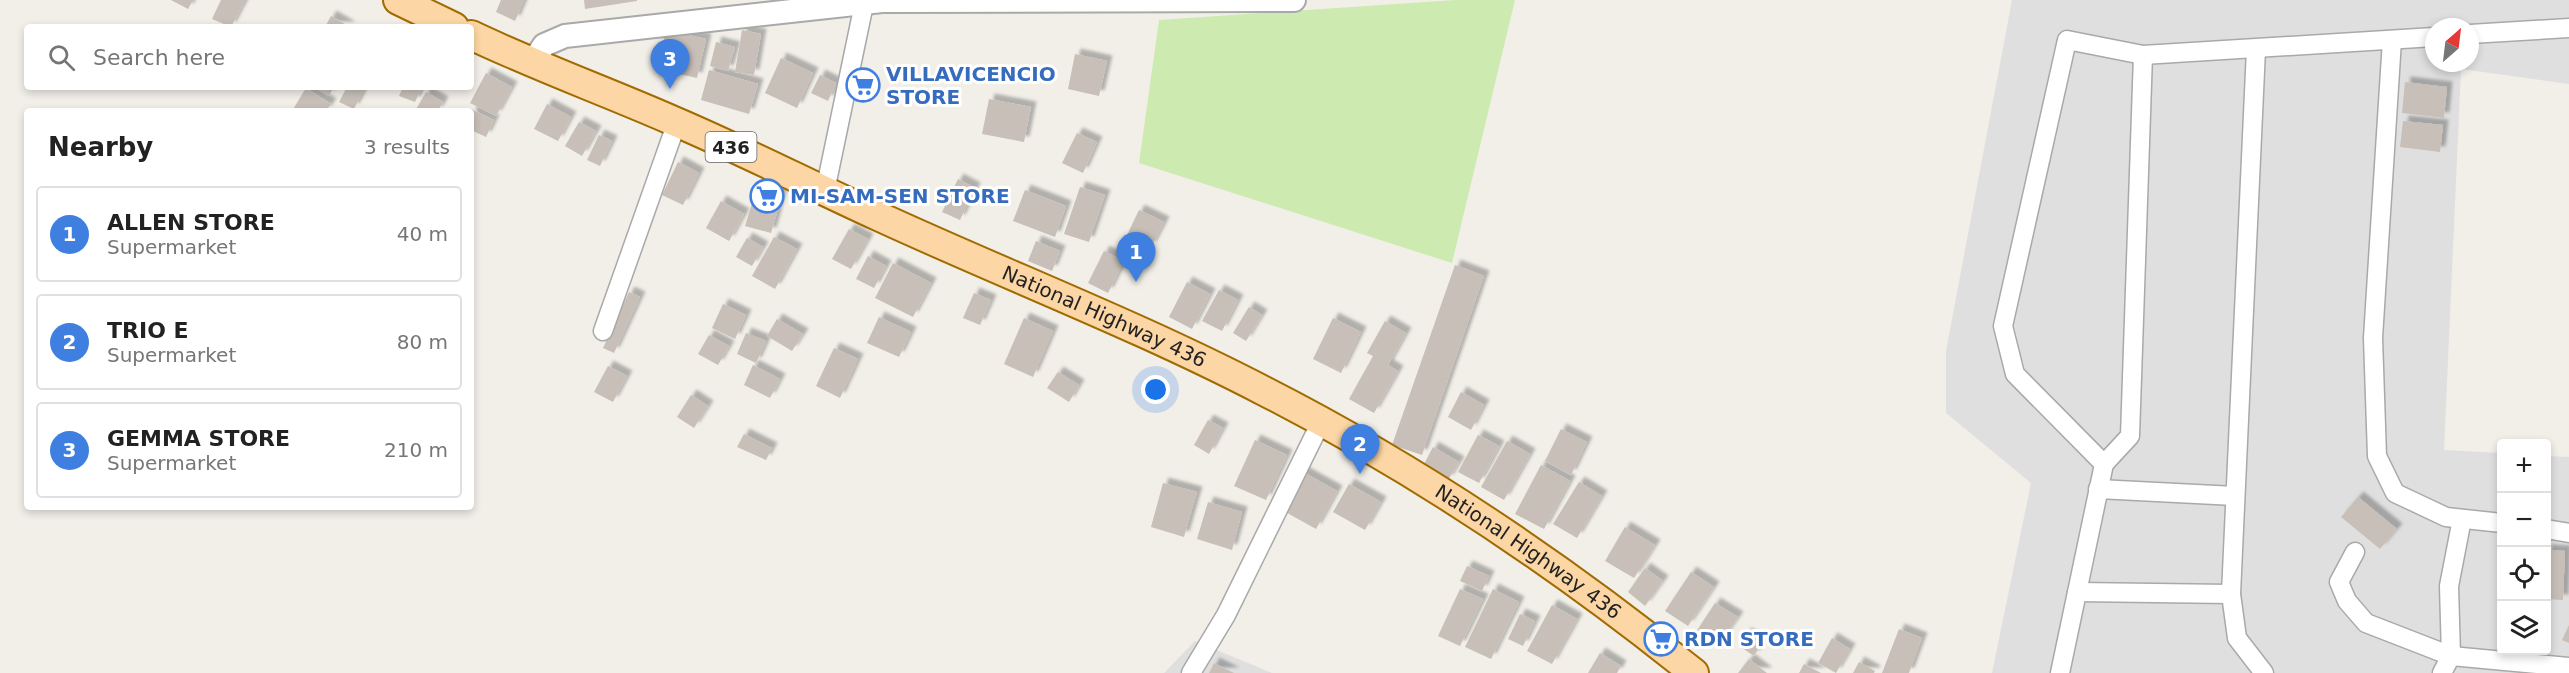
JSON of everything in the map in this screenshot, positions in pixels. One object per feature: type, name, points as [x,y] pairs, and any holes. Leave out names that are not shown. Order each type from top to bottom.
[{"type":"main road","points":[[398,0],[448,24]]},
{"type":"main road","name":"National Highway 436","points":[[474,36],[532,63],[677,122],[1204,361],[1321,422],[1419,479],[1564,573],[1694,673]]},
{"type":"street","points":[[532,63],[544,45],[566,36],[876,2],[1294,0]]},
{"type":"street","points":[[825,191],[876,2]]},
{"type":"street","points":[[2479,33],[2569,28]]},
{"type":"street","points":[[2104,464],[2015,374],[2003,326],[2067,40],[2143,55],[2425,38]]},
{"type":"street","points":[[2392,40],[2373,338],[2377,456],[2395,493],[2446,517],[2497,522]]},
{"type":"street","points":[[2256,49],[2231,594],[2237,638],[2264,673]]},
{"type":"street","points":[[2060,673],[2104,464],[2130,436],[2143,55]]},
{"type":"street","points":[[603,331],[677,122]]},
{"type":"street","points":[[1191,673],[1226,615],[1321,422]]},
{"type":"street","points":[[2098,489],[2235,496]]},
{"type":"street","points":[[2442,673],[2451,656],[2449,586],[2462,519]]},
{"type":"street","points":[[2551,530],[2569,533]]},
{"type":"street","points":[[2355,552],[2339,582],[2347,601],[2366,622],[2451,656],[2569,667]]},
{"type":"street","points":[[2077,592],[2231,594]]},
{"type":"shaded area","points":[[2012,0],[2569,0],[2569,84],[2479,72],[2479,18],[2425,18],[2425,72],[2461,72],[2444,450],[2497,453],[2497,655],[2551,655],[2551,456],[2569,457],[2569,673],[1992,673],[2031,483],[1946,413],[1946,351]]},
{"type":"shaded area","points":[[1195,641],[1272,673],[1164,673]]},
{"type":"green space","points":[[1455,0],[1515,0],[1452,263],[1139,163],[1159,20]]},
{"type":"building","points":[[171,0],[193,0],[188,9]]},
{"type":"building","points":[[221,0],[245,0],[233,24],[224,24],[212,19]]},
{"type":"building","points":[[501,0],[524,0],[515,21],[496,12]]},
{"type":"building","points":[[584,0],[637,0],[637,1],[585,9]]},
{"type":"building","points":[[331,16],[345,24],[327,24]]},
{"type":"building","points":[[666,30],[706,39],[697,78],[657,69]]},
{"type":"building","points":[[742,30],[761,34],[754,75],[735,72]]},
{"type":"building","points":[[716,42],[735,47],[728,71],[710,66]]},
{"type":"building","points":[[1075,54],[1107,61],[1099,96],[1068,89]]},
{"type":"building","points":[[781,58],[813,73],[797,108],[765,93]]},
{"type":"building","points":[[709,70],[758,84],[749,114],[701,100]]},
{"type":"building","points":[[486,73],[512,87],[496,116],[470,103]]},
{"type":"building","points":[[820,75],[836,83],[828,101],[811,93]]},
{"type":"building","points":[[2405,82],[2447,87],[2444,118],[2402,113]]},
{"type":"building","points":[[305,90],[309,90],[331,104],[328,108],[294,108]]},
{"type":"building","points":[[319,90],[332,90],[329,96]]},
{"type":"building","points":[[345,90],[364,90],[354,108],[339,102]]},
{"type":"building","points":[[402,90],[421,90],[415,102],[399,96]]},
{"type":"building","points":[[426,92],[443,102],[440,108],[417,108]]},
{"type":"building","points":[[989,99],[1031,107],[1024,142],[982,134]]},
{"type":"building","points":[[547,104],[571,117],[558,141],[534,129]]},
{"type":"building","points":[[474,110],[494,120],[486,137],[474,131]]},
{"type":"building","points":[[2403,121],[2443,125],[2440,152],[2400,147]]},
{"type":"building","points":[[579,122],[596,131],[582,156],[565,146]]},
{"type":"building","points":[[1077,133],[1097,142],[1083,173],[1062,163]]},
{"type":"building","points":[[599,135],[612,141],[600,166],[587,160]]},
{"type":"building","points":[[678,162],[699,173],[683,205],[662,195]]},
{"type":"building","points":[[958,179],[975,188],[960,220],[942,212]]},
{"type":"building","points":[[758,184],[783,191],[771,233],[745,226]]},
{"type":"building","points":[[1080,187],[1105,195],[1089,242],[1064,234]]},
{"type":"building","points":[[1025,190],[1066,206],[1055,237],[1013,221]]},
{"type":"building","points":[[721,201],[744,214],[729,241],[706,228]]},
{"type":"building","points":[[1139,210],[1164,222],[1151,247],[1127,235]]},
{"type":"building","points":[[849,229],[868,239],[851,269],[832,259]]},
{"type":"building","points":[[774,237],[797,249],[775,289],[752,276]]},
{"type":"building","points":[[747,238],[763,247],[752,266],[736,257]]},
{"type":"building","points":[[1036,241],[1060,251],[1052,271],[1028,261]]},
{"type":"building","points":[[1104,251],[1124,261],[1108,293],[1088,283]]},
{"type":"building","points":[[868,256],[886,266],[874,288],[856,279]]},
{"type":"building","points":[[893,263],[931,283],[913,317],[875,298]]},
{"type":"building","points":[[1455,265],[1484,276],[1422,455],[1392,445]]},
{"type":"building","points":[[1187,282],[1210,294],[1192,329],[1169,317]]},
{"type":"building","points":[[1219,290],[1238,300],[1222,331],[1202,321]]},
{"type":"building","points":[[629,292],[640,297],[614,353],[603,348]]},
{"type":"building","points":[[974,293],[991,300],[980,325],[963,318]]},
{"type":"building","points":[[723,304],[746,315],[735,339],[712,328]]},
{"type":"building","points":[[1249,307],[1262,315],[1246,341],[1233,333]]},
{"type":"building","points":[[879,317],[911,332],[899,357],[867,343]]},
{"type":"building","points":[[1024,318],[1053,331],[1033,377],[1004,364]]},
{"type":"building","points":[[1333,318],[1361,332],[1341,373],[1313,359]]},
{"type":"building","points":[[777,319],[803,334],[792,351],[767,336]]},
{"type":"building","points":[[1385,321],[1406,333],[1388,365],[1398,371],[1374,413],[1349,399],[1373,356],[1367,353]]},
{"type":"building","points":[[746,333],[766,341],[756,363],[737,354]]},
{"type":"building","points":[[709,335],[729,346],[718,365],[698,354]]},
{"type":"building","points":[[834,348],[858,359],[840,398],[816,386]]},
{"type":"building","points":[[753,365],[780,379],[770,398],[744,385]]},
{"type":"building","points":[[608,366],[627,376],[613,402],[594,392]]},
{"type":"building","points":[[1058,372],[1079,385],[1069,402],[1047,388]]},
{"type":"building","points":[[1461,392],[1484,405],[1471,430],[1448,417]]},
{"type":"building","points":[[691,395],[708,406],[694,428],[677,417]]},
{"type":"building","points":[[1208,420],[1223,428],[1209,454],[1194,445]]},
{"type":"building","points":[[1561,429],[1587,442],[1571,475],[1545,461]]},
{"type":"building","points":[[744,434],[772,448],[766,460],[737,447]]},
{"type":"building","points":[[1478,435],[1499,446],[1479,483],[1458,472]]},
{"type":"building","points":[[1255,440],[1287,455],[1266,500],[1234,486]]},
{"type":"building","points":[[1507,441],[1530,454],[1504,500],[1481,487]]},
{"type":"building","points":[[1433,447],[1459,462],[1448,480],[1423,466]]},
{"type":"building","points":[[1541,465],[1570,481],[1544,529],[1515,514]]},
{"type":"building","points":[[1301,471],[1337,491],[1316,529],[1280,509]]},
{"type":"building","points":[[1579,482],[1602,496],[1577,538],[1553,524]]},
{"type":"building","points":[[1163,483],[1197,492],[1184,537],[1151,527]]},
{"type":"building","points":[[1349,484],[1381,502],[1365,530],[1333,512]]},
{"type":"building","points":[[2358,497],[2397,529],[2380,549],[2341,517]]},
{"type":"building","points":[[1208,502],[1242,512],[1232,550],[1197,539]]},
{"type":"building","points":[[1625,527],[1655,545],[1634,578],[1605,561]]},
{"type":"building","points":[[2551,550],[2565,551],[2563,600],[2551,599]]},
{"type":"building","points":[[1467,566],[1489,576],[1482,591],[1460,581]]},
{"type":"building","points":[[1645,568],[1663,581],[1645,606],[1628,592]]},
{"type":"building","points":[[1691,572],[1714,587],[1688,626],[1665,611]]},
{"type":"building","points":[[1460,589],[1483,599],[1460,646],[1438,636]]},
{"type":"building","points":[[1493,589],[1519,602],[1491,659],[1465,647]]},
{"type":"building","points":[[1715,603],[1738,617],[1718,646],[1696,632]]},
{"type":"building","points":[[1552,605],[1577,619],[1552,664],[1527,651]]},
{"type":"building","points":[[1520,614],[1535,621],[1523,646],[1508,639]]},
{"type":"building","points":[[2569,625],[2569,643],[2562,640]]},
{"type":"building","points":[[1899,629],[1922,638],[1909,673],[1882,673]]},
{"type":"building","points":[[1746,633],[1762,643],[1754,656],[1738,645]]},
{"type":"building","points":[[1832,638],[1850,649],[1836,673],[1818,663]]},
{"type":"building","points":[[1600,653],[1621,666],[1617,673],[1588,673]]},
{"type":"building","points":[[1749,659],[1767,673],[1738,673]]},
{"type":"building","points":[[1859,662],[1875,671],[1874,673],[1853,673]]},
{"type":"building","points":[[1214,663],[1234,673],[1209,673]]},
{"type":"building","points":[[1804,664],[1821,673],[1799,673]]},
{"type":"place","name":"VILLAVICENCIO STORE","points":[[863,85]]},
{"type":"place","name":"GEMMA STORE","points":[[670,89]]},
{"type":"place","name":"MI-SAM-SEN STORE","points":[[767,196]]},
{"type":"place","name":"ALLEN STORE","points":[[1136,282]]},
{"type":"place","name":"TRIO E","points":[[1360,474]]},
{"type":"place","name":"RDN STORE","points":[[1661,639]]}]
